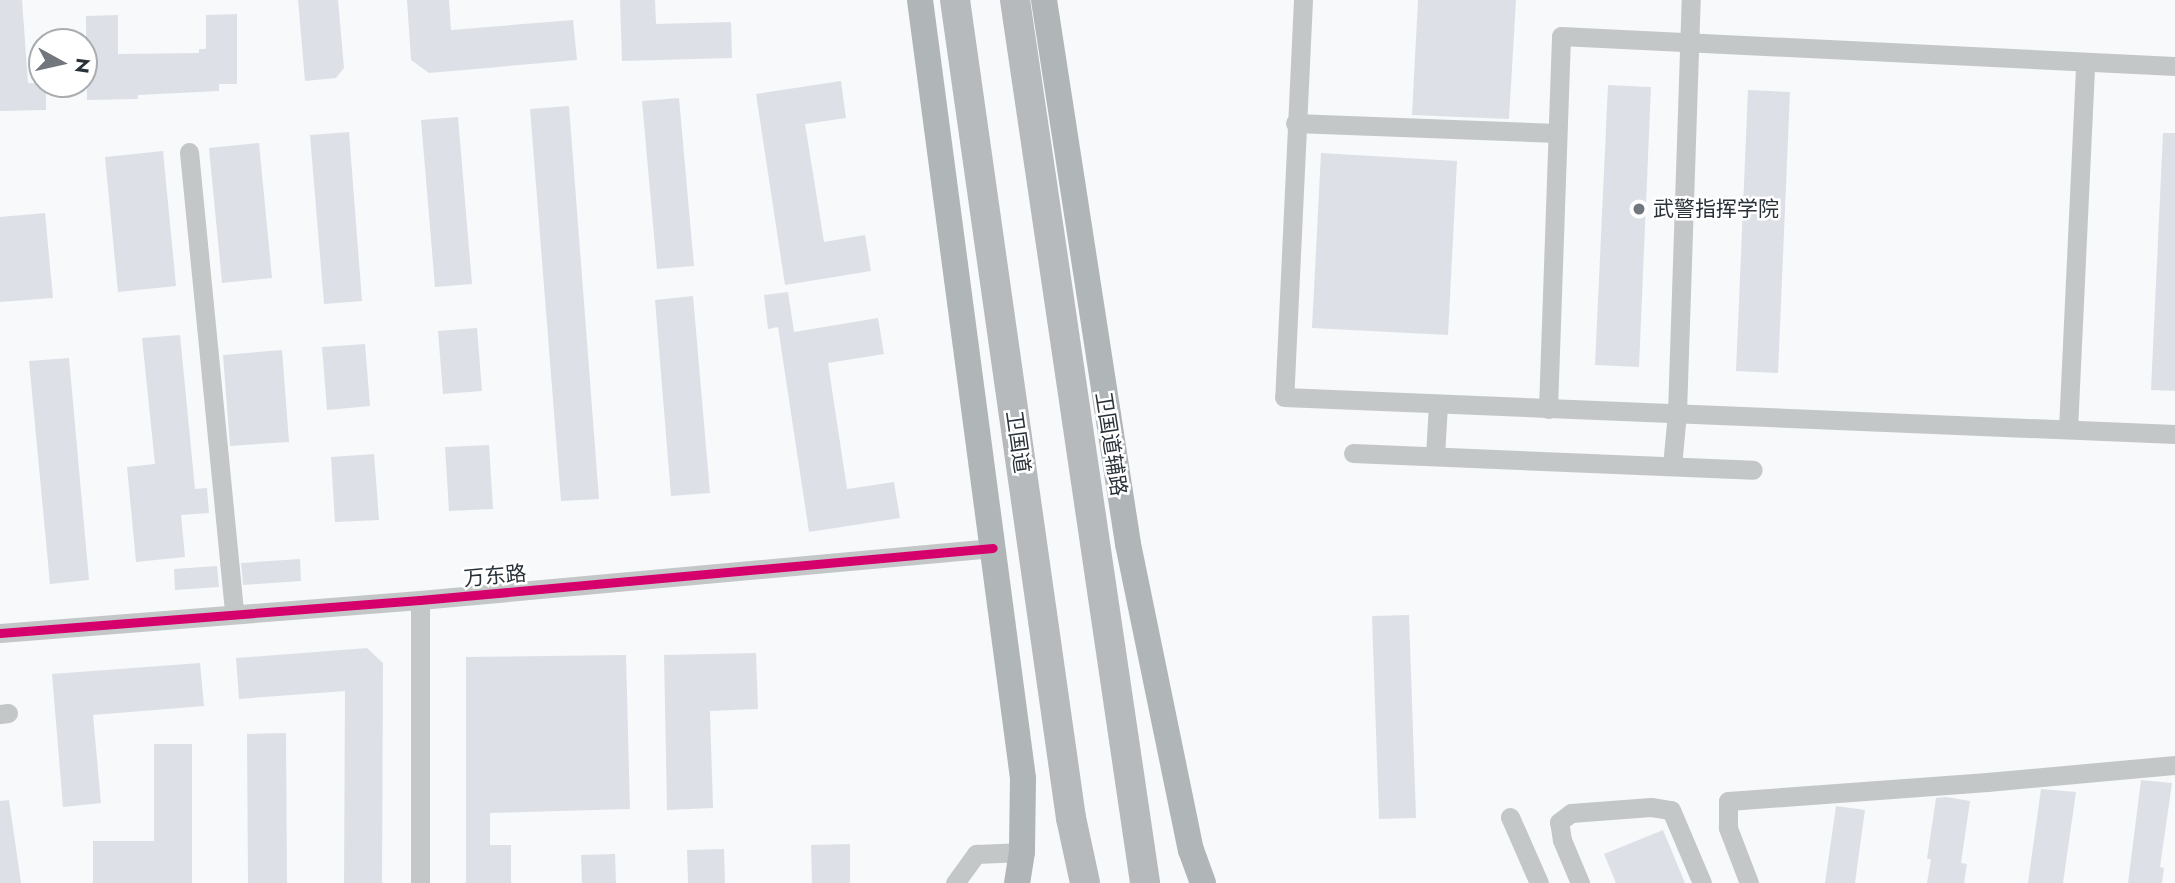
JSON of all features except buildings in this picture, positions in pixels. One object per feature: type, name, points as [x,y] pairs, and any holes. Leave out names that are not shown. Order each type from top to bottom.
[{"type":"highway","name":"卫国道","points":[[955,0],[1071,818],[1084,883]]},
{"type":"highway","points":[[1015,0],[1106,603],[1145,883]]},
{"type":"highway","points":[[1125,742],[1164,883]]},
{"type":"highway","points":[[1070,883],[1071,818]]},
{"type":"main road","points":[[920,0],[1023,778],[1022,852],[1017,883]]},
{"type":"main road","name":"卫国道辅路","points":[[1044,0],[1128,544],[1191,850],[1203,883]]},
{"type":"main road","points":[[1179,883],[1191,850]]},
{"type":"main road","points":[[1022,852],[1028,883]]},
{"type":"street","points":[[1303,0],[1295,123],[1284,397],[2175,434]]},
{"type":"street","points":[[1672,466],[1677,414],[1691,0]]},
{"type":"street","points":[[1548,409],[1560,36],[2175,66]]},
{"type":"street","points":[[2068,429],[2085,63]]},
{"type":"street","points":[[1295,123],[1557,133]]},
{"type":"street","points":[[188,152],[234,614]]},
{"type":"street","points":[[1435,456],[1438,404]]},
{"type":"street","points":[[1353,453],[1754,470]]},
{"type":"street","name":"万东路","points":[[0,633],[420,600],[993,548]]},
{"type":"street","points":[[420,600],[420,883]]},
{"type":"street","points":[[1749,883],[1728,828],[1728,801],[2175,765]]},
{"type":"street","points":[[1580,883],[1562,840],[1559,822],[1571,814],[1651,807],[1671,810],[1702,883]]},
{"type":"street","points":[[1510,817],[1539,883]]},
{"type":"street","points":[[956,883],[976,854],[1022,852]]},
{"type":"cycle path","points":[[0,633],[420,600],[993,548]]},
{"type":"place","name":"武警指挥学院","points":[[1639,209]]}]
